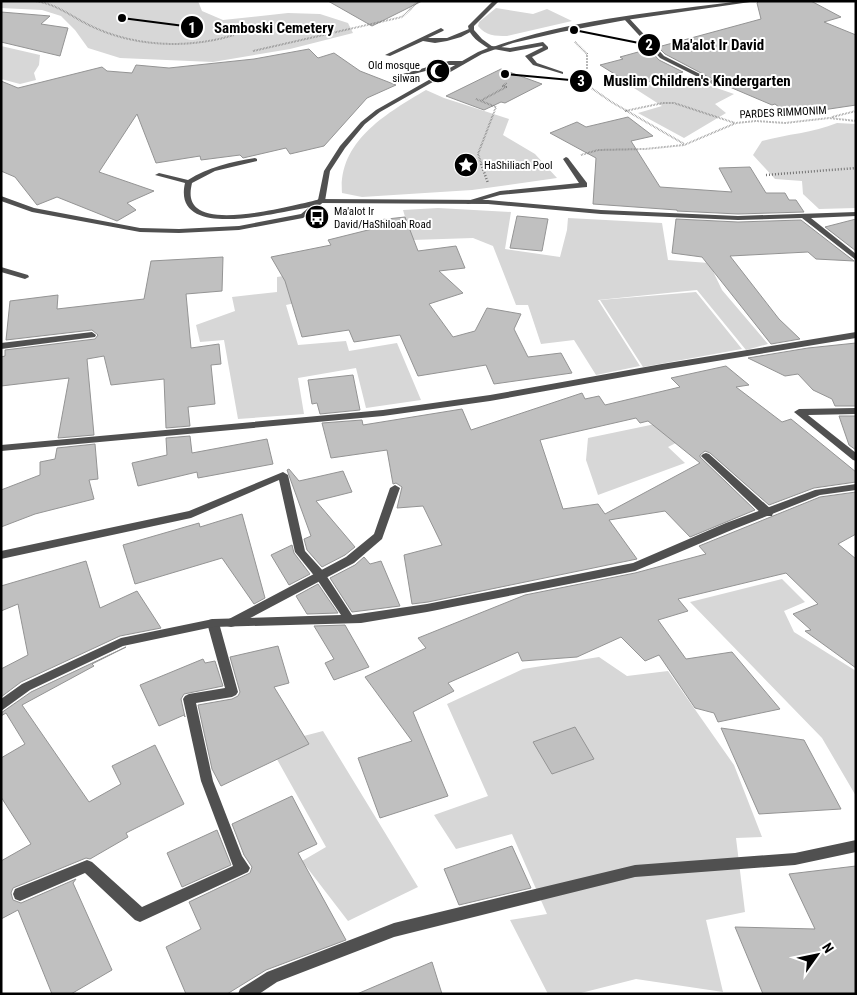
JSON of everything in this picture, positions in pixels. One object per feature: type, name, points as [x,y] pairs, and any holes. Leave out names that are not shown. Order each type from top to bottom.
[{"type":"street","points":[[422,39],[442,42],[458,38],[471,30],[475,20],[496,1]]},
{"type":"street","points":[[1,198],[32,210],[140,230],[179,231],[239,228],[285,221],[303,216],[321,201],[327,171],[342,147],[363,123],[378,110],[491,48],[561,30],[626,18],[754,1]]},
{"type":"street","points":[[626,18],[662,57],[714,83]]},
{"type":"street","points":[[388,55],[441,30]]},
{"type":"street","points":[[471,30],[491,48],[510,50],[543,44],[546,48],[528,56],[531,61],[561,73]]},
{"type":"street","points":[[402,76],[449,63],[462,63]]},
{"type":"street","points":[[468,202],[500,193],[534,188],[584,185],[566,159]]},
{"type":"street","points":[[159,175],[189,182],[214,169],[256,160]]},
{"type":"street","points":[[189,182],[187,197],[190,205],[197,213],[211,217],[245,215],[321,201],[488,202],[601,212],[738,218],[856,214]]},
{"type":"street","points":[[804,216],[856,258]]},
{"type":"street","points":[[1,269],[24,277]]},
{"type":"street","points":[[1,448],[383,413],[490,398],[856,335]]},
{"type":"street","points":[[1,346],[92,336]]},
{"type":"street","points":[[856,411],[799,412],[856,458]]},
{"type":"street","points":[[706,456],[768,513]]},
{"type":"street","points":[[1,555],[191,514],[283,475],[300,552],[320,576],[349,619]]},
{"type":"street","points":[[1,706],[26,687],[121,642],[213,623],[349,619],[427,608],[487,594],[635,567],[730,526],[819,492],[856,487]]},
{"type":"street","points":[[232,623],[350,560],[378,536],[395,488]]},
{"type":"street","points":[[20,894],[87,866],[140,915],[243,868],[237,860],[207,782],[189,699],[232,692],[213,623]]},
{"type":"street","points":[[245,994],[272,977],[394,930],[634,871],[795,858],[856,846]]},
{"type":"path","points":[[34,1],[57,6],[92,27],[121,37],[160,44],[204,44],[234,35]]},
{"type":"path","points":[[253,52],[402,17],[420,1]]},
{"type":"path","points":[[561,30],[587,54],[587,85],[625,111],[660,128],[684,145]]},
{"type":"path","points":[[481,100],[506,87],[503,86],[507,84]]},
{"type":"path","points":[[476,99],[496,107],[478,154],[488,181],[486,197]]},
{"type":"path","points":[[625,111],[663,103],[674,103],[736,123]]},
{"type":"path","points":[[829,118],[856,111]]},
{"type":"path","name":"PARDES RIMMONIM","points":[[566,159],[598,150],[645,149],[684,145],[705,138],[736,123],[756,121],[785,123],[829,118],[856,121]]},
{"type":"path","points":[[766,175],[856,168]]},
{"type":"shaded area","points":[[1,1],[198,1],[202,11],[223,20],[288,13],[320,14],[348,23],[353,33],[290,49],[213,62],[120,58],[88,48],[75,30],[61,16],[42,10],[1,8]]},
{"type":"shaded area","points":[[496,8],[533,14],[547,9],[572,21],[507,36],[488,34],[478,26],[479,22]]},
{"type":"shaded area","points":[[1,46],[40,55],[39,65],[34,73],[36,80],[20,84],[1,79]]},
{"type":"shaded area","points":[[685,77],[734,94],[715,104],[726,113],[684,138],[638,113],[662,106],[634,88]]},
{"type":"shaded area","points":[[426,90],[444,98],[509,119],[503,135],[535,154],[557,178],[472,190],[362,197],[342,193],[343,175],[348,158],[357,144],[381,119]]},
{"type":"shaded area","points":[[837,123],[856,124],[856,208],[819,209],[803,194],[802,181],[775,179],[753,155],[762,141],[819,129]]},
{"type":"shaded area","points":[[438,208],[511,212],[505,249],[560,257],[568,218],[662,223],[668,260],[709,263],[722,290],[768,344],[746,350],[697,290],[598,300],[640,366],[596,375],[574,340],[541,344],[528,305],[516,305],[493,246],[473,238],[412,240],[403,210]]},
{"type":"shaded area","points":[[316,271],[359,289],[286,305],[298,345],[346,341],[349,351],[397,343],[421,400],[366,408],[356,368],[298,378],[304,414],[238,419],[224,340],[200,342],[196,325],[235,311],[232,297],[277,292],[277,277]]},
{"type":"shaded area","points":[[696,292],[742,349],[643,367],[600,300]]},
{"type":"shaded area","points":[[684,418],[709,426],[668,447],[685,463],[598,495],[586,460],[588,438]]},
{"type":"shaded area","points":[[782,579],[805,602],[784,611],[794,632],[856,671],[856,796],[822,738],[690,602]]},
{"type":"shaded area","points":[[599,657],[627,676],[668,671],[734,765],[762,837],[736,838],[745,912],[706,920],[723,992],[636,979],[577,994],[548,994],[510,920],[547,914],[512,834],[456,849],[434,815],[488,796],[447,704],[523,669]]},
{"type":"shaded area","points":[[323,731],[418,887],[348,921],[302,861],[326,847],[269,745]]},
{"type":"building","points":[[328,1],[422,1],[372,26]]},
{"type":"building","points":[[759,1],[811,1],[841,17],[824,22],[856,35],[856,105],[789,115],[775,104],[772,105],[718,82],[665,54],[658,47],[761,19],[757,3]]},
{"type":"building","points":[[1,12],[50,16],[41,24],[68,28],[60,56],[1,42]]},
{"type":"building","points":[[309,49],[318,58],[334,53],[360,71],[396,85],[367,98],[324,146],[290,154],[286,148],[243,158],[240,155],[201,160],[200,156],[156,163],[137,114],[99,172],[154,191],[127,203],[136,210],[117,221],[57,197],[37,205],[15,177],[1,171],[1,81],[18,88],[102,67],[107,71],[132,73],[136,65],[169,68],[254,59]]},
{"type":"building","points":[[649,49],[659,60],[683,72],[634,86],[600,65],[623,59],[620,57]]},
{"type":"building","points":[[501,69],[542,84],[505,103],[501,102],[484,110],[446,96]]},
{"type":"building","points":[[628,117],[653,136],[631,141],[660,187],[732,192],[719,168],[750,167],[766,193],[785,193],[789,200],[796,200],[804,212],[738,214],[593,204],[596,158],[550,133],[577,122],[586,127]]},
{"type":"building","points":[[517,216],[548,219],[542,251],[510,248]]},
{"type":"building","points":[[405,217],[418,251],[456,246],[465,268],[439,271],[463,293],[429,304],[453,337],[475,331],[487,308],[521,314],[514,329],[528,357],[561,353],[572,373],[494,384],[486,365],[418,376],[400,335],[354,342],[349,330],[302,337],[285,281],[271,257],[331,245],[328,240],[380,227],[378,220]]},
{"type":"building","points":[[676,219],[738,222],[801,220],[854,261],[816,259],[808,252],[730,256],[779,319],[800,339],[771,344],[702,257],[672,253]]},
{"type":"building","points":[[856,219],[856,251],[825,227]]},
{"type":"building","points":[[223,257],[222,291],[186,294],[191,348],[219,344],[221,364],[211,365],[215,404],[188,407],[190,426],[166,428],[164,379],[111,385],[104,356],[87,359],[94,435],[58,438],[69,378],[1,386],[1,357],[5,356],[5,350],[95,339],[98,335],[92,330],[6,340],[10,301],[58,295],[57,309],[144,299],[151,261]]},
{"type":"building","points":[[856,343],[856,406],[835,406],[832,399],[813,390],[798,374],[785,376],[748,358],[808,348]]},
{"type":"building","points":[[726,366],[749,385],[736,387],[782,422],[791,419],[856,472],[856,482],[814,488],[769,505],[710,453],[705,451],[700,457],[755,510],[690,537],[665,511],[609,520],[637,559],[412,604],[404,555],[442,545],[423,506],[397,508],[402,487],[396,483],[393,484],[387,450],[331,458],[322,423],[362,420],[363,425],[462,409],[471,430],[582,393],[585,399],[599,396],[605,405],[680,387],[671,378]],"holes":[[[636,418],[640,423],[648,421],[700,463],[605,514],[598,504],[563,509],[540,440]]]},
{"type":"building","points":[[353,375],[360,410],[320,414],[317,403],[312,404],[308,380]]},
{"type":"building","points":[[839,416],[856,416],[856,450],[849,445]]},
{"type":"building","points":[[190,436],[192,453],[267,439],[273,464],[198,478],[197,472],[138,486],[132,463],[167,455],[166,438]]},
{"type":"building","points":[[95,444],[98,479],[89,480],[94,499],[35,514],[1,527],[1,490],[40,475],[40,462],[55,459],[57,448]]},
{"type":"building","points":[[289,469],[299,481],[343,471],[352,492],[316,501],[355,547],[345,555],[322,567],[307,550],[304,539],[311,536],[287,470]]},
{"type":"building","points":[[856,492],[856,534],[838,544],[856,559],[856,668],[805,631],[811,630],[793,614],[818,604],[786,573],[678,599],[688,611],[658,620],[686,659],[732,652],[780,709],[718,722],[714,713],[695,708],[659,655],[645,661],[621,637],[577,657],[522,661],[518,652],[448,683],[454,691],[413,712],[448,796],[380,818],[358,758],[412,741],[365,677],[426,648],[418,638],[525,595],[635,573],[706,554],[699,546],[820,497]]},
{"type":"building","points":[[242,514],[265,598],[254,604],[222,558],[135,584],[123,545],[199,523],[200,527]]},
{"type":"building","points":[[292,545],[294,553],[310,574],[289,585],[271,555]]},
{"type":"building","points":[[364,557],[370,564],[381,561],[400,606],[352,612],[330,578],[355,565]]},
{"type":"building","points":[[86,561],[100,608],[137,591],[161,628],[120,636],[21,682],[1,697],[1,669],[28,655],[18,604],[1,611],[1,586]]},
{"type":"building","points":[[318,584],[338,613],[307,614],[296,596]]},
{"type":"building","points":[[345,625],[369,667],[334,680],[325,663],[334,659],[314,626]]},
{"type":"building","points":[[278,646],[289,683],[274,687],[309,744],[221,786],[212,769],[198,705],[232,699],[238,696],[240,692],[230,657]]},
{"type":"building","points":[[126,647],[92,664],[94,666],[22,705],[89,802],[121,784],[112,766],[155,745],[184,804],[126,833],[128,837],[90,859],[86,858],[13,888],[11,893],[13,900],[21,903],[76,879],[73,883],[112,970],[71,994],[52,994],[18,910],[1,919],[1,861],[31,844],[1,797],[1,758],[25,744],[6,713],[1,716],[1,713],[31,692]]},
{"type":"building","points":[[203,659],[205,663],[215,661],[223,686],[184,694],[181,699],[185,717],[184,715],[159,726],[140,685]]},
{"type":"building","points":[[575,727],[594,759],[552,774],[533,742]]},
{"type":"building","points":[[721,728],[804,740],[841,809],[759,814]]},
{"type":"building","points":[[292,796],[317,844],[298,853],[346,940],[266,970],[227,994],[186,994],[166,947],[201,929],[189,902],[250,873],[252,867],[244,855],[232,824]]},
{"type":"building","points":[[217,830],[231,865],[182,887],[167,853]]},
{"type":"building","points":[[512,846],[531,888],[459,905],[444,869]]},
{"type":"building","points":[[856,866],[856,994],[763,994],[735,927],[815,929],[789,874]]},
{"type":"building","points":[[432,962],[442,994],[357,994]]},
{"type":"place","name":"Samboski Cemetery","points":[[122,18]]},
{"type":"place","name":"Ma'alot Ir David","points":[[574,30]]},
{"type":"place","name":"Old mosque silwan","points":[[438,71]]},
{"type":"place","name":"Muslim Children's Kindergarten","points":[[505,74]]},
{"type":"place","name":"HaShiliach Pool","points":[[466,165]]},
{"type":"place","name":"Ma'alot Ir David/HaShiloah Road","points":[[317,217]]}]
